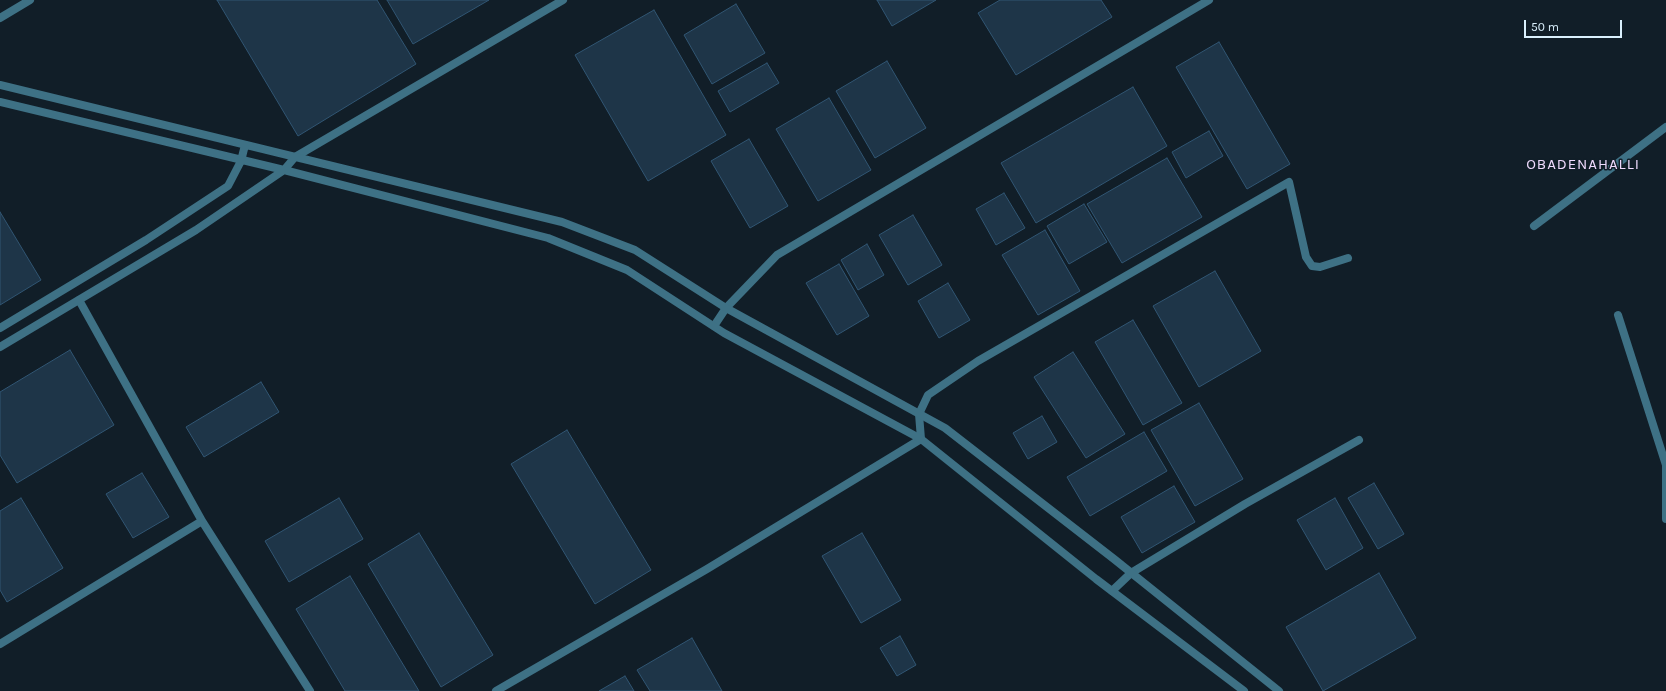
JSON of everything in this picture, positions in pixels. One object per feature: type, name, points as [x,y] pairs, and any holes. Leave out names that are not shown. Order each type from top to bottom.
[{"type":"street","points":[[0,347],[196,230],[284,170],[295,157],[563,0]]},
{"type":"street","points":[[714,326],[726,308],[778,255],[1209,0]]},
{"type":"street","points":[[0,18],[25,1]]},
{"type":"street","points":[[0,85],[562,222],[635,250],[726,308],[945,428],[1279,691]]},
{"type":"street","points":[[0,102],[241,161],[284,170],[548,238],[627,270],[714,326],[921,439],[1112,591],[1244,691]]},
{"type":"street","points":[[1534,226],[1666,127]]},
{"type":"street","points":[[0,328],[146,240],[228,186],[241,161],[245,144]]},
{"type":"street","points":[[921,439],[919,414],[928,395],[978,361],[1289,182],[1306,257],[1312,266],[1320,266],[1348,258]]},
{"type":"street","points":[[79,300],[202,521],[310,691]]},
{"type":"street","points":[[1618,315],[1666,465],[1666,519]]},
{"type":"street","points":[[496,691],[707,570],[921,439]]},
{"type":"street","points":[[1112,591],[1131,573],[1245,504],[1359,440]]},
{"type":"street","points":[[0,644],[202,521]]},
{"type":"building","points":[[217,0],[377,0],[416,64],[298,136]]},
{"type":"building","points":[[387,0],[489,0],[413,44]]},
{"type":"building","points":[[877,0],[936,0],[892,26]]},
{"type":"building","points":[[1000,0],[1101,0],[1112,17],[1016,75],[978,13]]},
{"type":"building","points":[[736,4],[765,53],[712,84],[684,35]]},
{"type":"building","points":[[654,10],[726,135],[648,181],[575,55]]},
{"type":"building","points":[[1219,42],[1290,164],[1247,189],[1176,67]]},
{"type":"building","points":[[887,61],[926,128],[875,158],[836,91]]},
{"type":"building","points":[[767,63],[779,83],[730,112],[718,91]]},
{"type":"building","points":[[1133,87],[1167,146],[1036,223],[1001,163]]},
{"type":"building","points":[[829,98],[871,170],[818,201],[776,129]]},
{"type":"building","points":[[1209,131],[1223,156],[1186,178],[1172,152]]},
{"type":"building","points":[[749,139],[788,206],[750,228],[711,161]]},
{"type":"building","points":[[1167,158],[1202,217],[1122,263],[1087,204]]},
{"type":"building","points":[[1004,193],[1025,228],[996,245],[976,209]]},
{"type":"building","points":[[1084,204],[1107,242],[1069,264],[1047,226]]},
{"type":"building","points":[[0,212],[41,280],[0,305]]},
{"type":"building","points":[[913,215],[942,265],[908,285],[879,235]]},
{"type":"building","points":[[1045,230],[1080,291],[1038,315],[1002,255]]},
{"type":"building","points":[[867,244],[884,275],[858,290],[841,260]]},
{"type":"building","points":[[839,264],[869,316],[837,335],[806,283]]},
{"type":"building","points":[[1215,271],[1261,351],[1199,387],[1153,306]]},
{"type":"building","points":[[948,283],[970,320],[939,338],[918,301]]},
{"type":"building","points":[[1133,320],[1182,403],[1143,425],[1095,342]]},
{"type":"building","points":[[70,350],[114,425],[17,483],[0,455],[0,392]]},
{"type":"building","points":[[1073,352],[1125,434],[1086,458],[1034,377]]},
{"type":"building","points":[[261,382],[279,412],[204,457],[186,427]]},
{"type":"building","points":[[1199,403],[1243,479],[1195,506],[1151,430]]},
{"type":"building","points":[[1042,416],[1057,442],[1028,459],[1013,433]]},
{"type":"building","points":[[567,430],[651,570],[595,604],[511,464]]},
{"type":"building","points":[[1144,432],[1167,471],[1090,516],[1067,477]]},
{"type":"building","points":[[142,473],[169,517],[133,538],[106,494]]},
{"type":"building","points":[[1374,483],[1404,534],[1378,549],[1348,498]]},
{"type":"building","points":[[1174,486],[1195,522],[1142,553],[1121,517]]},
{"type":"building","points":[[21,498],[63,568],[7,602],[0,590],[0,511]]},
{"type":"building","points":[[339,498],[363,539],[289,582],[265,541]]},
{"type":"building","points":[[1335,498],[1363,548],[1326,570],[1297,520]]},
{"type":"building","points":[[419,533],[493,655],[441,687],[368,564]]},
{"type":"building","points":[[862,533],[901,600],[861,623],[822,556]]},
{"type":"building","points":[[1379,573],[1416,638],[1323,691],[1286,627]]},
{"type":"building","points":[[350,576],[419,691],[345,691],[296,609]]},
{"type":"building","points":[[900,636],[916,665],[897,676],[880,648]]},
{"type":"building","points":[[692,638],[722,691],[650,691],[637,670]]},
{"type":"building","points":[[625,676],[634,691],[599,691]]},
{"type":"district","name":"OBADENAHALLI","points":[[1583,165]]}]
